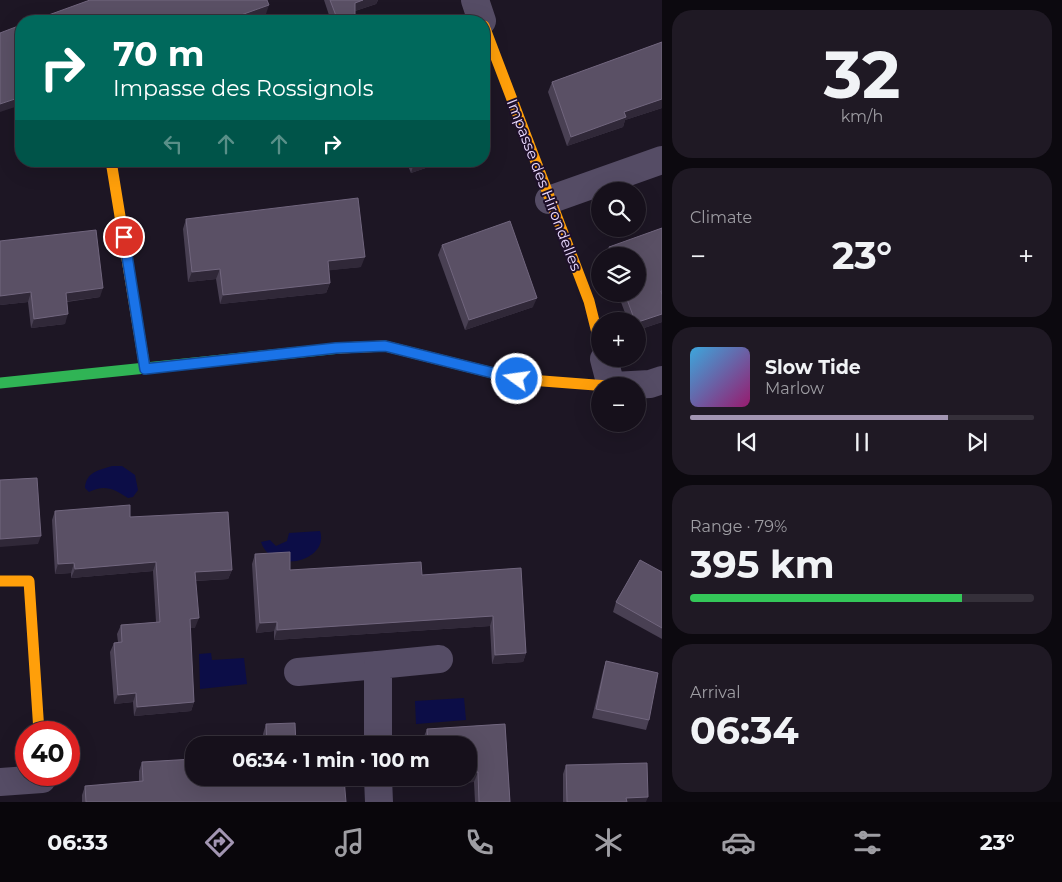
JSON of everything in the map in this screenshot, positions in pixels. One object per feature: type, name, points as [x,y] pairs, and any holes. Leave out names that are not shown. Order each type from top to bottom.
[{"type":"street","points":[[475,0],[480,15]]},
{"type":"street","name":"Impasse des Hirondelles","points":[[490,42],[592,312]]},
{"type":"street","points":[[549,200],[662,160]]},
{"type":"street","points":[[112,167],[145,369]]},
{"type":"street","points":[[0,383],[336,348],[385,346],[517,379],[591,385]]},
{"type":"street","points":[[646,384],[662,380]]},
{"type":"street","points":[[0,581],[29,580],[38,721]]},
{"type":"street","points":[[298,672],[439,659]]},
{"type":"street","points":[[378,666],[378,736]]},
{"type":"street","points":[[0,782],[15,783]]},
{"type":"street","points":[[378,786],[378,802]]},
{"type":"shaded area","points":[[112,466],[122,466],[135,475],[138,490],[133,497],[128,498],[118,492],[105,488],[89,492],[85,488],[91,475],[98,470]]},
{"type":"shaded area","points":[[320,531],[321,541],[317,550],[309,557],[298,560],[276,559],[267,553],[261,542],[270,540],[276,546],[287,541],[289,533]]},
{"type":"shaded area","points":[[211,653],[212,660],[244,658],[247,684],[200,689],[199,654]]},
{"type":"shaded area","points":[[464,698],[466,720],[416,724],[415,701]]},
{"type":"building","points":[[90,0],[267,0],[269,5],[241,15],[49,15]]},
{"type":"building","points":[[330,0],[363,0],[355,3],[355,15],[336,15]]},
{"type":"building","points":[[15,27],[15,99],[0,104],[0,33]]},
{"type":"building","points":[[662,42],[662,99],[624,112],[626,117],[571,137],[552,82]]},
{"type":"building","points":[[358,198],[365,257],[328,261],[330,283],[223,295],[220,269],[192,272],[186,219]]},
{"type":"building","points":[[510,221],[537,298],[469,320],[442,245]]},
{"type":"building","points":[[662,228],[662,314],[646,319],[646,312],[632,312],[628,302],[646,302],[646,247],[609,247],[637,237],[646,237],[646,234]]},
{"type":"building","points":[[96,230],[103,288],[66,293],[68,314],[34,319],[31,292],[0,296],[0,241]]},
{"type":"building","points":[[37,478],[41,536],[0,539],[0,480]]},
{"type":"building","points":[[130,505],[130,517],[228,512],[232,570],[195,572],[199,618],[190,619],[194,702],[137,707],[136,693],[118,695],[114,643],[122,642],[121,625],[160,622],[156,562],[75,569],[74,563],[58,564],[55,511]]},
{"type":"building","points":[[290,552],[290,570],[421,562],[422,575],[521,568],[526,653],[495,655],[493,616],[277,630],[277,622],[260,623],[255,554]]},
{"type":"building","points":[[640,560],[662,572],[662,628],[616,602]]},
{"type":"building","points":[[606,661],[658,673],[649,720],[596,709]]},
{"type":"building","points":[[295,723],[296,736],[267,736],[266,724]]},
{"type":"building","points":[[505,724],[510,802],[479,802],[477,736],[427,736],[427,729]]},
{"type":"building","points":[[185,760],[185,786],[345,786],[346,802],[86,802],[85,786],[143,781],[142,762]]},
{"type":"building","points":[[647,763],[648,797],[626,798],[627,802],[567,802],[566,765]]},
{"type":"traffic: fast","points":[[0,383],[340,348]]},
{"type":"traffic: slow","points":[[490,42],[592,312]]},
{"type":"traffic: slow","points":[[112,167],[145,369]]},
{"type":"traffic: slow","points":[[340,348],[385,346],[517,379],[591,385]]},
{"type":"traffic: slow","points":[[0,581],[29,581],[38,721]]},
{"type":"route","points":[[124,237],[145,369],[336,348],[385,346],[517,379]]}]
